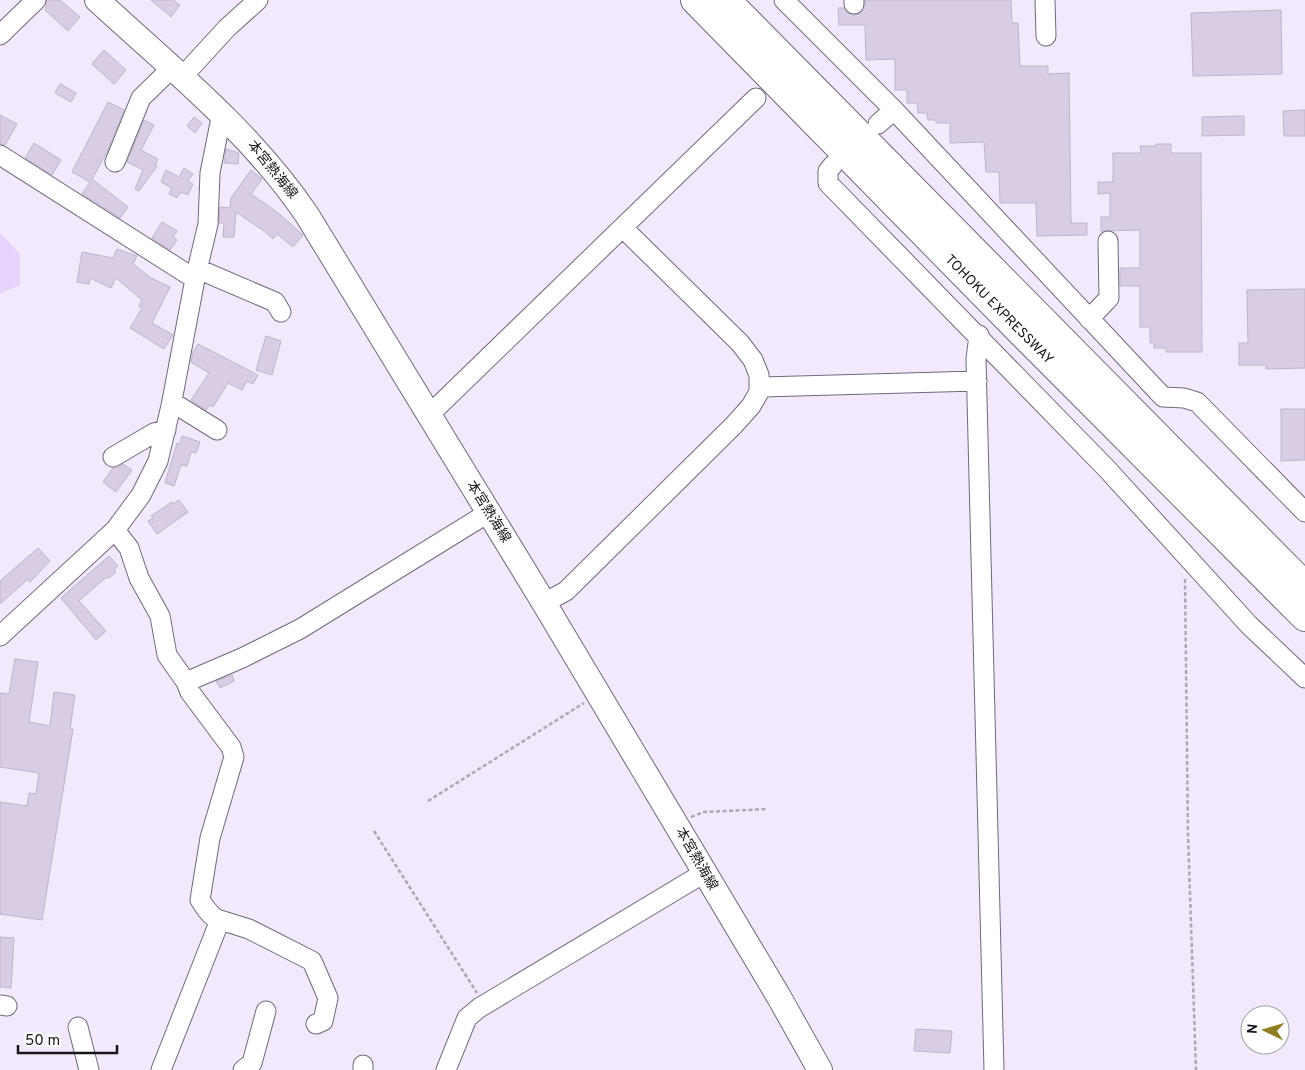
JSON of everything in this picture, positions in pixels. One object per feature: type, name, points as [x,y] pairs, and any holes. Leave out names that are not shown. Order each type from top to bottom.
[{"type":"highway","name":"TOHOKU EXPRESSWAY","points":[[694,0],[1305,617]]},
{"type":"highway","name":"TOHOKU EXPRESSWAY","points":[[726,0],[1305,586]]},
{"type":"main road","name":"本宮熱海線","points":[[98,0],[222,113],[277,172],[303,208],[598,694],[820,1070]]},
{"type":"street","points":[[0,35],[36,0]]},
{"type":"street","points":[[115,162],[141,98],[178,72],[258,0]]},
{"type":"street","points":[[784,0],[894,110],[1162,396],[1184,398],[1196,402],[1305,512]]},
{"type":"street","points":[[1045,0],[1046,36]]},
{"type":"street","points":[[429,415],[756,98]]},
{"type":"street","points":[[878,124],[894,110]]},
{"type":"street","points":[[0,636],[115,530],[144,489],[158,461],[172,402],[196,274],[208,224],[210,173],[222,113]]},
{"type":"street","points":[[0,155],[196,274],[276,302],[281,312]]},
{"type":"street","points":[[833,165],[828,171],[828,183],[979,335],[1107,469],[1249,625],[1305,678]]},
{"type":"street","points":[[544,604],[566,591],[734,425],[751,406],[760,387],[759,375],[753,360],[740,343],[623,228]]},
{"type":"street","points":[[1089,319],[1108,298],[1108,241]]},
{"type":"street","points":[[979,335],[977,381],[994,1070]]},
{"type":"street","points":[[760,387],[977,381]]},
{"type":"street","points":[[172,402],[217,430]]},
{"type":"street","points":[[113,457],[154,433],[166,430]]},
{"type":"street","points":[[186,682],[242,658],[300,629],[488,513]]},
{"type":"street","points":[[115,530],[129,548],[139,578],[160,616],[167,655],[186,682],[190,692],[233,752],[232,766],[210,838],[200,900],[216,919],[249,929],[312,961],[328,998],[323,1021],[316,1024]]},
{"type":"street","points":[[446,1070],[467,1018],[485,1005],[704,873]]},
{"type":"street","points":[[161,1070],[220,920]]},
{"type":"street","points":[[243,1070],[252,1063],[266,1011]]},
{"type":"street","points":[[78,1027],[89,1070]]},
{"type":"path","points":[[1187,559],[1185,569],[1188,835],[1196,1070]]},
{"type":"path","points":[[428,801],[598,694]]},
{"type":"path","points":[[677,826],[704,812],[768,809]]},
{"type":"path","points":[[374,831],[485,1005]]},
{"type":"shaded area","points":[[0,233],[20,254],[20,285],[0,294]]},
{"type":"building","points":[[47,0],[60,0],[80,17],[68,31],[45,10]]},
{"type":"building","points":[[151,0],[173,0],[180,5],[171,17]]},
{"type":"building","points":[[865,0],[1011,0],[1012,23],[1018,23],[1020,66],[1048,66],[1048,74],[1069,73],[1071,223],[1087,223],[1087,235],[1037,236],[1036,203],[1000,203],[999,172],[986,172],[984,142],[950,143],[950,123],[936,123],[936,120],[928,120],[927,113],[918,113],[917,103],[907,103],[907,90],[895,90],[895,59],[866,60],[865,25],[839,25],[838,8],[844,8],[848,13],[854,15],[859,14],[865,8]]},
{"type":"building","points":[[1281,10],[1282,74],[1193,76],[1191,13]]},
{"type":"building","points":[[104,50],[126,70],[114,84],[92,64]]},
{"type":"building","points":[[60,84],[76,93],[71,102],[55,93]]},
{"type":"building","points":[[108,102],[124,110],[107,152],[92,179],[128,207],[120,218],[82,194],[90,182],[72,172]]},
{"type":"building","points":[[1305,110],[1305,136],[1284,136],[1283,111]]},
{"type":"building","points":[[0,115],[17,124],[5,145],[0,144]]},
{"type":"building","points":[[1244,116],[1244,135],[1202,136],[1202,117]]},
{"type":"building","points":[[194,117],[202,123],[195,133],[187,126]]},
{"type":"building","points":[[144,120],[154,125],[141,150],[158,159],[155,165],[157,166],[139,191],[135,189],[143,170],[127,162]]},
{"type":"building","points":[[34,143],[61,160],[52,175],[25,158]]},
{"type":"building","points":[[1156,144],[1171,144],[1171,153],[1201,153],[1202,352],[1166,352],[1166,348],[1154,348],[1154,343],[1150,343],[1150,327],[1140,327],[1140,286],[1120,286],[1120,268],[1140,268],[1140,230],[1101,231],[1101,217],[1110,217],[1110,193],[1098,194],[1098,182],[1113,182],[1113,153],[1141,153],[1140,146],[1156,146]]},
{"type":"building","points":[[226,149],[239,153],[238,164],[224,163]]},
{"type":"building","points":[[184,168],[193,174],[188,181],[193,184],[188,195],[181,192],[177,198],[169,194],[172,188],[161,182],[166,170],[179,177]]},
{"type":"building","points":[[251,170],[262,179],[251,194],[277,212],[303,235],[293,247],[277,234],[273,239],[236,212],[234,237],[223,237],[224,223],[219,223],[220,207],[230,208],[231,198]]},
{"type":"building","points":[[162,222],[177,231],[173,237],[177,240],[170,250],[152,238]]},
{"type":"building","points":[[117,249],[137,256],[133,264],[151,278],[170,287],[152,323],[173,335],[164,349],[130,328],[142,308],[139,306],[142,300],[116,278],[111,288],[90,278],[89,284],[77,282],[82,252],[113,258]]},
{"type":"building","points":[[1305,289],[1305,368],[1266,369],[1266,365],[1239,365],[1239,343],[1248,343],[1247,290]]},
{"type":"building","points":[[266,336],[281,341],[272,375],[256,370]]},
{"type":"building","points":[[198,344],[258,375],[253,384],[247,381],[242,390],[228,383],[213,407],[210,405],[206,410],[191,400],[209,373],[191,362],[193,352]]},
{"type":"building","points":[[1281,409],[1305,409],[1305,460],[1281,461]]},
{"type":"building","points":[[182,436],[200,442],[196,453],[191,452],[187,466],[181,465],[174,486],[165,483],[177,443],[180,444]]},
{"type":"building","points":[[123,464],[132,470],[116,492],[103,482],[113,468]]},
{"type":"building","points":[[179,500],[188,512],[157,534],[148,521],[153,518],[151,516],[172,502],[173,504]]},
{"type":"building","points":[[38,548],[50,561],[30,582],[28,579],[0,604],[0,581]]},
{"type":"building","points":[[109,556],[118,566],[114,570],[116,572],[109,578],[104,579],[79,601],[106,631],[96,640],[61,598]]},
{"type":"building","points":[[15,659],[38,662],[29,722],[50,726],[54,692],[75,695],[70,729],[73,729],[42,920],[0,914],[0,802],[27,806],[29,793],[36,794],[39,773],[0,767],[0,693],[9,694]]},
{"type":"building","points":[[232,675],[234,681],[220,688],[216,681]]},
{"type":"building","points":[[0,937],[14,938],[11,988],[0,987]]},
{"type":"building","points":[[916,1029],[952,1031],[950,1053],[914,1051]]}]
